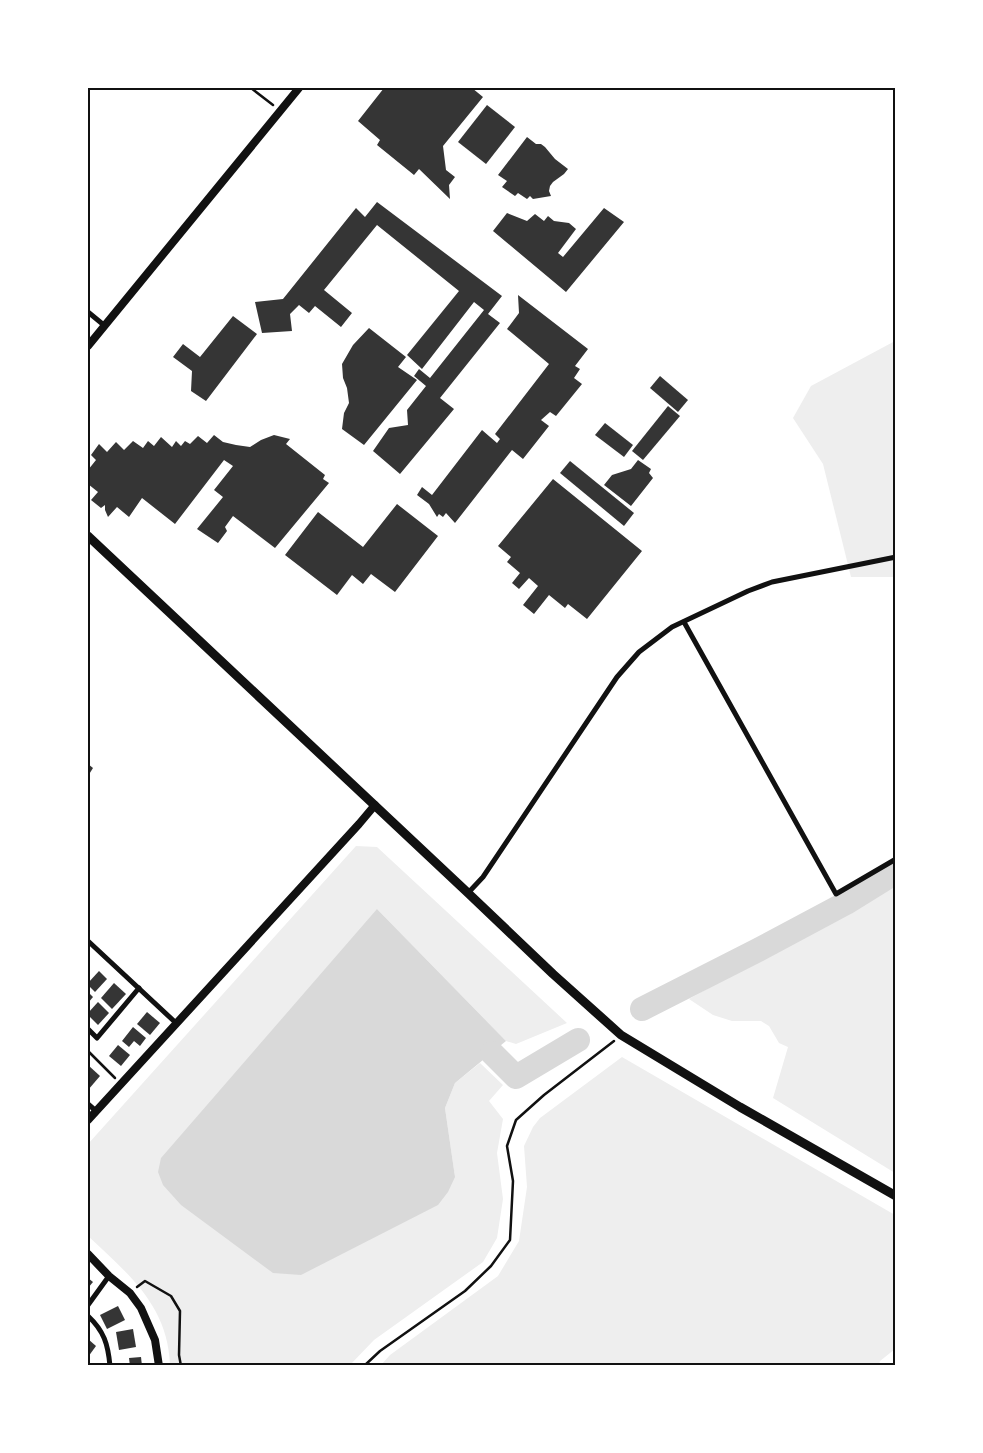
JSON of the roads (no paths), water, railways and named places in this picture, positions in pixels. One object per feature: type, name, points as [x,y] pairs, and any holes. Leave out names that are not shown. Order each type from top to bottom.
[{"type":"main road","points":[[88,536],[552,974],[621,1035],[740,1107],[896,1196]]},
{"type":"street","points":[[88,346],[299,88]]},
{"type":"street","points":[[88,312],[104,326]]},
{"type":"street","points":[[468,894],[483,877],[617,677],[639,652],[672,627],[748,591],[772,582],[896,557]]},
{"type":"street","points":[[684,622],[836,894],[896,859]]},
{"type":"street","points":[[88,1120],[359,824],[374,805]]},
{"type":"street","points":[[88,941],[176,1023]]},
{"type":"street","points":[[88,1029],[97,1038],[138,988]]},
{"type":"street","points":[[88,1104],[96,1111]]},
{"type":"street","points":[[88,1254],[130,1293],[141,1308],[155,1340],[159,1366]]},
{"type":"street","points":[[88,1305],[110,1276]]},
{"type":"street","points":[[88,1316],[104,1336],[109,1353],[110,1366]]},
{"type":"waterway","points":[[642,1009],[846,903],[896,872]]},
{"type":"waterway","points":[[492,1053],[516,1077],[578,1040]]}]
